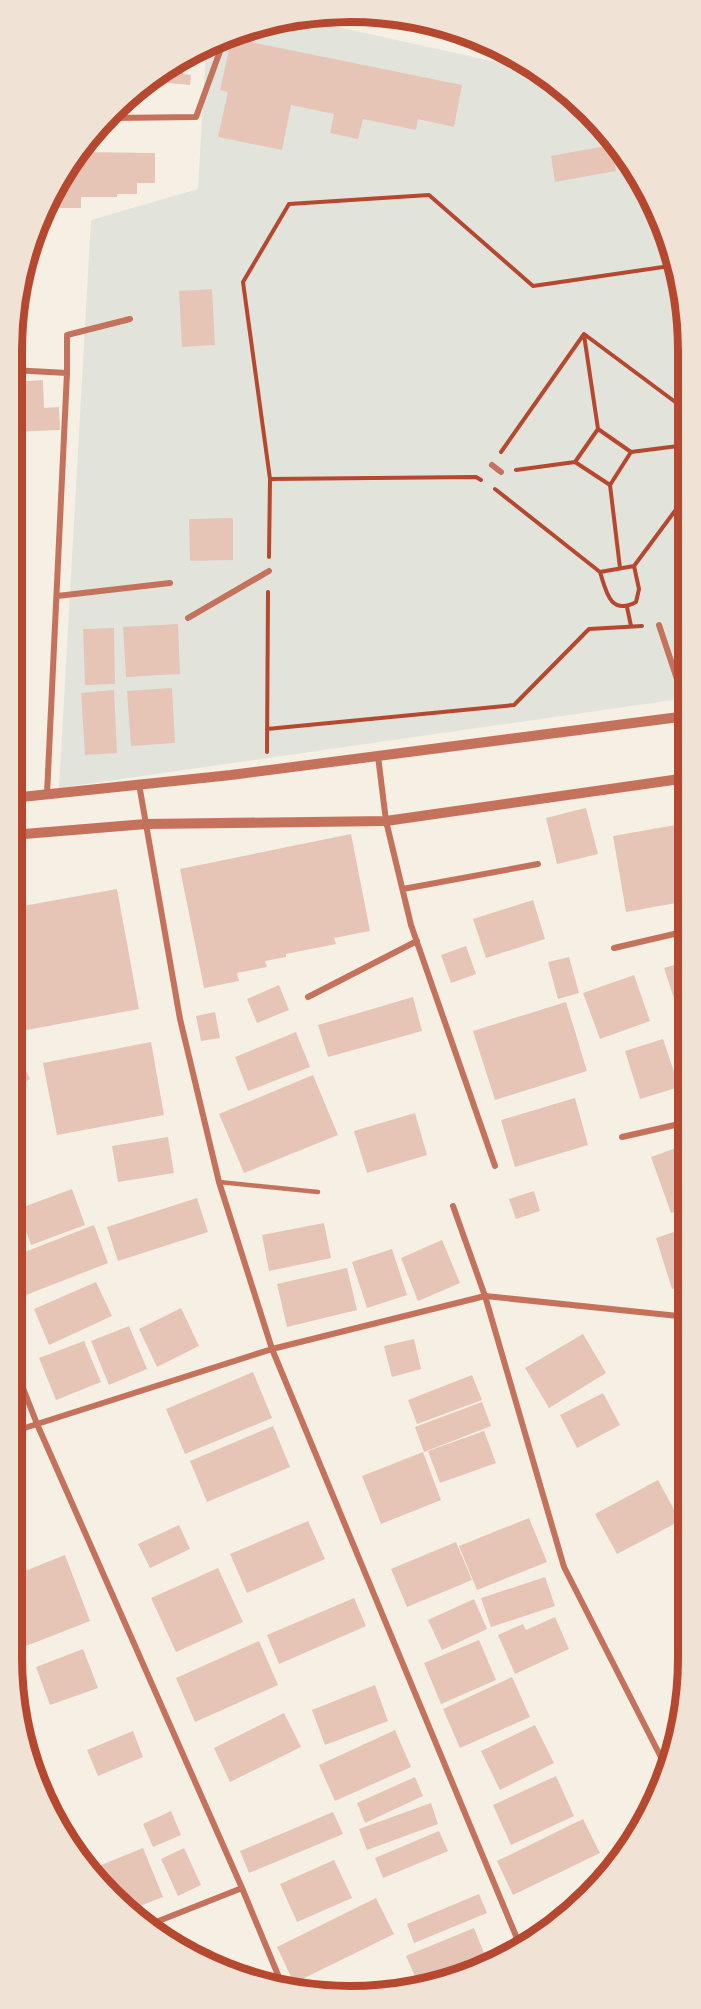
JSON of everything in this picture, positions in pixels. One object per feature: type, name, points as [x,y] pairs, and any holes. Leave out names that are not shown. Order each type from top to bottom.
[{"type":"street","points":[[120,118],[196,117],[221,49]]},
{"type":"street","points":[[47,794],[67,335],[130,319]]},
{"type":"street","points":[[22,371],[67,373]]},
{"type":"street","points":[[492,465],[501,472]]},
{"type":"street","points":[[188,618],[269,571]]},
{"type":"street","points":[[57,596],[170,583]]},
{"type":"street","points":[[659,625],[678,682]]},
{"type":"street","points":[[22,797],[267,771],[678,717]]},
{"type":"street","points":[[378,756],[386,821],[417,941],[495,1166]]},
{"type":"street","points":[[22,834],[146,824],[386,821],[678,779]]},
{"type":"street","points":[[139,784],[180,1019],[219,1182],[272,1349],[518,1941]]},
{"type":"street","points":[[403,889],[538,864]]},
{"type":"street","points":[[614,948],[678,933]]},
{"type":"street","points":[[308,997],[417,941]]},
{"type":"street","points":[[622,1137],[678,1124]]},
{"type":"street","points":[[453,1206],[485,1296],[564,1567],[662,1760]]},
{"type":"street","points":[[22,1429],[272,1349],[485,1296],[678,1316]]},
{"type":"street","points":[[22,1386],[279,1978]]},
{"type":"street","points":[[156,1922],[242,1888]]},
{"type":"lane","points":[[219,1182],[318,1192]]},
{"type":"path","points":[[267,771],[270,479],[243,282],[289,204],[429,195],[533,286],[667,266]]},
{"type":"path","points":[[476,477],[481,465],[492,465],[584,334]]},
{"type":"path","points":[[584,334],[678,404]]},
{"type":"path","points":[[575,462],[598,429],[584,334]]},
{"type":"path","points":[[598,429],[631,452],[678,446]]},
{"type":"path","points":[[620,568],[610,485],[631,452]]},
{"type":"path","points":[[501,472],[575,462],[610,485]]},
{"type":"path","points":[[270,479],[476,477],[600,572],[609,599],[618,606],[627,607],[636,602],[639,589],[634,566]]},
{"type":"path","points":[[600,572],[634,566],[678,507]]},
{"type":"path","points":[[627,607],[631,626]]},
{"type":"path","points":[[267,729],[514,705],[589,629],[659,625]]},
{"type":"shaded area","points":[[322,24],[514,66],[550,90],[597,134],[623,168],[645,205],[661,245],[676,308],[678,329],[678,699],[59,788],[91,220],[198,189],[206,56],[245,40],[308,25]]},
{"type":"building","points":[[243,41],[462,85],[454,127],[418,119],[416,130],[363,119],[358,139],[330,133],[334,114],[291,105],[282,150],[218,137],[228,92],[220,90],[230,45]]},
{"type":"building","points":[[184,68],[183,74],[191,75],[190,85],[168,83],[168,78]]},
{"type":"building","points":[[607,146],[613,153],[616,171],[555,182],[551,156]]},
{"type":"building","points":[[89,152],[155,153],[155,183],[137,183],[137,194],[117,194],[117,197],[81,197],[81,208],[59,208],[59,199],[66,186]]},
{"type":"building","points":[[212,289],[215,345],[182,347],[179,291]]},
{"type":"building","points":[[43,380],[44,408],[59,407],[60,430],[22,432],[22,381]]},
{"type":"building","points":[[233,518],[233,560],[190,561],[189,519]]},
{"type":"building","points":[[178,624],[180,674],[126,677],[123,627]]},
{"type":"building","points":[[114,628],[115,684],[85,685],[83,629]]},
{"type":"building","points":[[172,688],[175,743],[131,746],[127,691]]},
{"type":"building","points":[[114,690],[117,753],[85,755],[81,693]]},
{"type":"building","points":[[586,808],[598,854],[557,864],[546,818]]},
{"type":"building","points":[[678,825],[678,903],[626,912],[613,836]]},
{"type":"building","points":[[351,834],[370,931],[334,938],[336,944],[286,954],[286,957],[265,961],[267,967],[237,973],[239,981],[204,988],[180,869]]},
{"type":"building","points":[[117,889],[139,1009],[22,1031],[22,906]]},
{"type":"building","points":[[533,900],[545,939],[486,958],[473,919]]},
{"type":"building","points":[[466,946],[476,974],[451,983],[441,955]]},
{"type":"building","points":[[569,957],[579,993],[558,999],[548,962]]},
{"type":"building","points":[[678,964],[678,1011],[664,968]]},
{"type":"building","points":[[634,975],[650,1021],[600,1039],[583,993]]},
{"type":"building","points":[[279,985],[289,1010],[257,1023],[247,999]]},
{"type":"building","points":[[413,997],[422,1031],[328,1057],[318,1025]]},
{"type":"building","points":[[566,1002],[587,1071],[495,1100],[473,1031]]},
{"type":"building","points":[[215,1012],[220,1038],[201,1041],[196,1016]]},
{"type":"building","points":[[296,1032],[310,1067],[248,1091],[235,1057]]},
{"type":"building","points":[[663,1039],[678,1087],[640,1099],[625,1051]]},
{"type":"building","points":[[151,1042],[164,1115],[57,1135],[43,1063]]},
{"type":"building","points":[[22,1063],[30,1079],[22,1083]]},
{"type":"building","points":[[313,1075],[338,1135],[244,1173],[219,1114]]},
{"type":"building","points":[[575,1098],[588,1145],[515,1167],[501,1120]]},
{"type":"building","points":[[415,1113],[427,1155],[367,1173],[354,1131]]},
{"type":"building","points":[[168,1137],[174,1173],[118,1182],[112,1146]]},
{"type":"building","points":[[676,1148],[678,1154],[678,1211],[671,1213],[651,1157]]},
{"type":"building","points":[[72,1189],[85,1225],[31,1245],[22,1220],[22,1208]]},
{"type":"building","points":[[534,1191],[540,1211],[516,1219],[509,1199]]},
{"type":"building","points":[[197,1198],[208,1232],[118,1261],[107,1227]]},
{"type":"building","points":[[324,1223],[331,1258],[269,1271],[262,1235]]},
{"type":"building","points":[[94,1225],[108,1263],[26,1295],[22,1284],[22,1253]]},
{"type":"building","points":[[678,1230],[678,1287],[672,1289],[656,1238]]},
{"type":"building","points":[[442,1240],[460,1283],[418,1301],[401,1258]]},
{"type":"building","points":[[392,1249],[407,1295],[367,1308],[352,1262]]},
{"type":"building","points":[[347,1268],[357,1310],[287,1327],[277,1284]]},
{"type":"building","points":[[96,1282],[112,1316],[49,1345],[34,1309]]},
{"type":"building","points":[[181,1308],[199,1346],[157,1367],[139,1329]]},
{"type":"building","points":[[129,1326],[147,1369],[109,1385],[91,1341]]},
{"type":"building","points":[[583,1334],[606,1373],[549,1408],[525,1368]]},
{"type":"building","points":[[414,1339],[421,1369],[392,1377],[384,1346]]},
{"type":"building","points":[[84,1341],[101,1382],[56,1400],[39,1358]]},
{"type":"building","points":[[253,1372],[272,1418],[185,1454],[166,1409]]},
{"type":"building","points":[[472,1375],[482,1400],[417,1424],[408,1400]]},
{"type":"building","points":[[603,1393],[620,1425],[577,1448],[560,1415]]},
{"type":"building","points":[[482,1402],[491,1426],[424,1452],[415,1427]]},
{"type":"building","points":[[273,1426],[290,1467],[207,1502],[190,1461]]},
{"type":"building","points":[[484,1431],[496,1463],[440,1483],[428,1451]]},
{"type":"building","points":[[423,1452],[441,1500],[381,1524],[362,1476]]},
{"type":"building","points":[[658,1480],[678,1517],[678,1522],[617,1554],[595,1514]]},
{"type":"building","points":[[529,1518],[547,1562],[477,1590],[459,1546]]},
{"type":"building","points":[[308,1521],[325,1559],[247,1593],[230,1554]]},
{"type":"building","points":[[179,1525],[190,1549],[150,1568],[138,1544]]},
{"type":"building","points":[[456,1542],[472,1580],[407,1607],[391,1569]]},
{"type":"building","points":[[65,1555],[90,1621],[26,1646],[22,1636],[22,1572]]},
{"type":"building","points":[[218,1568],[243,1622],[176,1652],[151,1598]]},
{"type":"building","points":[[545,1577],[555,1606],[491,1627],[481,1598]]},
{"type":"building","points":[[354,1598],[366,1626],[279,1664],[267,1635]]},
{"type":"building","points":[[474,1599],[487,1629],[442,1650],[428,1620]]},
{"type":"building","points":[[555,1617],[569,1649],[515,1674],[498,1635],[523,1624],[526,1630]]},
{"type":"building","points":[[479,1640],[496,1680],[441,1704],[424,1663]]},
{"type":"building","points":[[259,1641],[278,1685],[195,1722],[176,1678]]},
{"type":"building","points":[[83,1649],[98,1688],[50,1705],[36,1667]]},
{"type":"building","points":[[512,1677],[530,1717],[460,1748],[443,1709]]},
{"type":"building","points":[[375,1685],[388,1721],[325,1745],[312,1710]]},
{"type":"building","points":[[284,1713],[301,1747],[230,1782],[214,1748]]},
{"type":"building","points":[[673,1719],[670,1728],[667,1722]]},
{"type":"building","points":[[535,1725],[554,1763],[500,1790],[481,1751]]},
{"type":"building","points":[[395,1730],[411,1767],[335,1801],[319,1765]]},
{"type":"building","points":[[133,1731],[143,1757],[98,1776],[87,1750]]},
{"type":"building","points":[[556,1776],[574,1816],[511,1845],[493,1805]]},
{"type":"building","points":[[415,1777],[423,1796],[365,1823],[357,1803]]},
{"type":"building","points":[[431,1803],[438,1824],[367,1850],[359,1829]]},
{"type":"building","points":[[171,1811],[181,1835],[153,1847],[143,1824]]},
{"type":"building","points":[[333,1812],[343,1834],[249,1873],[240,1851]]},
{"type":"building","points":[[583,1819],[600,1853],[513,1895],[497,1861]]},
{"type":"building","points":[[439,1831],[448,1851],[383,1878],[375,1858]]},
{"type":"building","points":[[143,1848],[163,1897],[137,1907],[97,1867]]},
{"type":"building","points":[[184,1848],[201,1885],[178,1896],[161,1859]]},
{"type":"building","points":[[334,1860],[352,1898],[297,1922],[280,1884]]},
{"type":"building","points":[[479,1894],[487,1913],[414,1943],[407,1924]]},
{"type":"building","points":[[376,1898],[394,1934],[296,1982],[293,1981],[277,1947]]},
{"type":"building","points":[[474,1928],[484,1953],[416,1979],[406,1956]]}]
